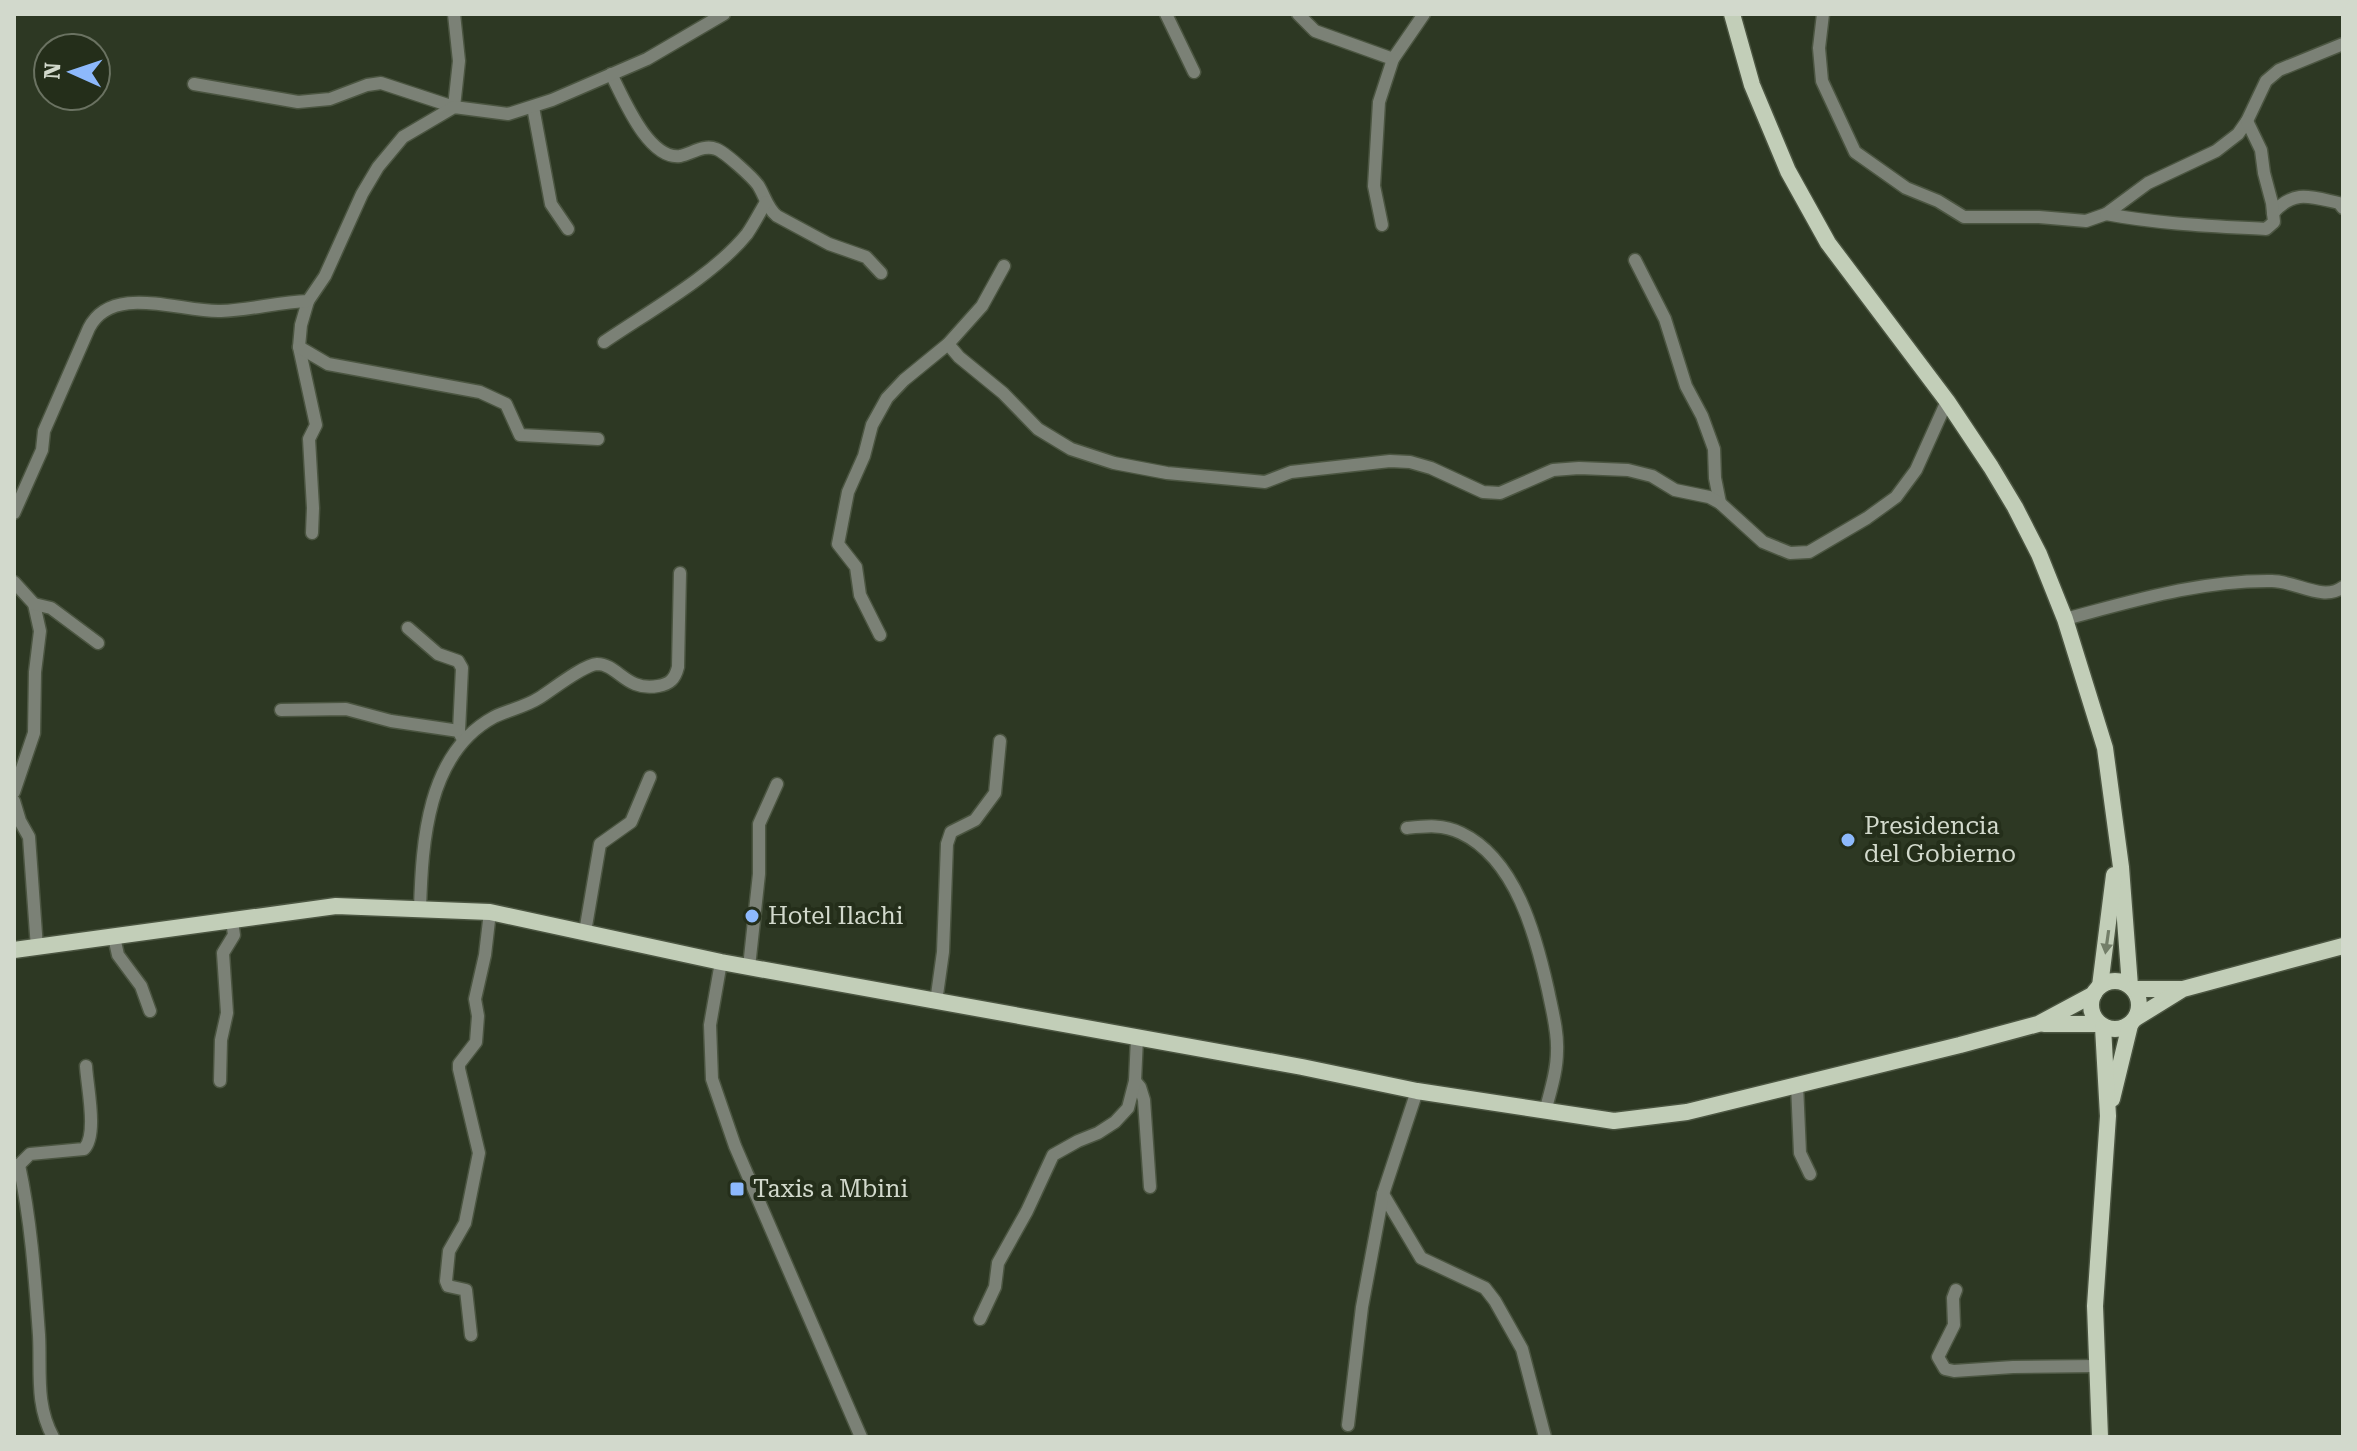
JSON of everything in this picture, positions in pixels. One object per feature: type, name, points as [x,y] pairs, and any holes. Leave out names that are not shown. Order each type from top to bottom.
[{"type":"main road","points":[[1732,14],[1752,85],[1788,171],[1828,243],[1947,401],[2015,507],[2039,554],[2065,619],[2105,748],[2118,842],[2131,987],[2139,1003],[2108,1116]]},
{"type":"main road","points":[[2100,1437],[2095,1306],[2108,1116],[2101,1025],[2091,1010],[2109,934],[2118,842]]},
{"type":"main road","points":[[14,950],[336,906],[490,912],[721,962],[1417,1091],[1596,1120],[1633,1120],[1687,1112],[2038,1024],[2101,1025],[2117,1030],[2183,989]]},
{"type":"main road","points":[[2038,1024],[2118,981],[2131,987],[2183,989],[2343,946]]},
{"type":"street","points":[[312,533],[309,439],[316,425],[299,347],[308,301],[325,276],[362,194],[378,167],[403,137],[435,121],[454,107],[459,61],[454,14]]},
{"type":"street","points":[[194,84],[298,102],[330,99],[381,83],[395,85],[454,107],[508,114],[533,107],[647,59],[724,14]]},
{"type":"street","points":[[1166,14],[1194,72]]},
{"type":"street","points":[[1298,14],[1315,31],[1393,59]]},
{"type":"street","points":[[1382,225],[1374,186],[1379,102],[1393,59],[1424,14]]},
{"type":"street","points":[[1823,14],[1819,48],[1822,81],[1855,152],[1906,188],[1938,201],[1964,217],[2039,217],[2086,221],[2106,214],[2148,183],[2216,151],[2238,134],[2257,95],[2272,76],[2343,44]]},
{"type":"street","points":[[611,74],[640,130],[666,153],[680,156],[707,147],[719,150],[758,185],[777,216],[829,244],[866,257],[881,273]]},
{"type":"street","points":[[533,107],[551,204],[568,229]]},
{"type":"street","points":[[2106,214],[2143,221],[2266,229],[2274,222],[2273,213],[2261,150],[2247,121]]},
{"type":"street","points":[[2273,213],[2284,201],[2299,196],[2339,203],[2343,208]]},
{"type":"street","points":[[604,342],[720,259],[746,234],[766,202]]},
{"type":"street","points":[[1635,260],[1665,319],[1686,386],[1702,416],[1714,449],[1720,503]]},
{"type":"street","points":[[880,635],[860,595],[856,567],[838,544],[848,492],[864,456],[872,425],[887,398],[948,344],[982,306],[1004,266]]},
{"type":"street","points":[[14,513],[42,450],[44,431],[98,314],[136,302],[218,311],[308,301]]},
{"type":"street","points":[[948,344],[1038,429],[1071,449],[1114,463],[1167,473],[1265,482],[1291,472],[1390,461],[1410,462],[1431,468],[1483,492],[1500,493],[1553,470],[1628,470],[1642,472],[1675,490],[1709,497],[1720,503],[1763,542],[1790,553],[1809,552],[1896,497],[1916,470],[1947,401]]},
{"type":"street","points":[[299,347],[328,364],[347,369],[480,392],[506,404],[520,435],[598,439]]},
{"type":"street","points":[[281,710],[346,709],[461,737],[494,717],[535,701],[597,664],[641,687],[666,685],[672,681],[678,667],[680,573]]},
{"type":"street","points":[[2065,619],[2167,591],[2272,581],[2295,583],[2320,593],[2343,587]]},
{"type":"street","points":[[14,582],[34,604],[40,631],[35,672],[34,733],[14,792]]},
{"type":"street","points":[[34,604],[51,608],[98,643]]},
{"type":"street","points":[[408,628],[428,647],[458,661],[462,668],[461,737],[437,783],[432,801],[420,909]]},
{"type":"street","points":[[936,1002],[943,952],[947,844],[951,832],[975,820],[995,793],[1000,741]]},
{"type":"street","points":[[585,932],[600,844],[631,822],[650,777]]},
{"type":"street","points":[[749,967],[759,874],[759,824],[777,784]]},
{"type":"street","points":[[14,801],[29,837],[37,948]]},
{"type":"street","points":[[1407,828],[1443,827],[1462,833],[1484,848],[1498,864],[1524,908],[1538,944],[1555,1025],[1556,1066],[1545,1112]]},
{"type":"street","points":[[471,1335],[466,1290],[448,1286],[446,1281],[449,1251],[465,1223],[479,1153],[459,1064],[476,1042],[478,1016],[475,999],[490,912]]},
{"type":"street","points":[[220,1081],[221,1040],[227,1013],[223,953],[234,935],[232,921]]},
{"type":"street","points":[[114,937],[118,955],[141,986],[150,1011]]},
{"type":"street","points":[[721,962],[710,1025],[712,1079],[721,1108],[861,1437]]},
{"type":"street","points":[[980,1319],[995,1287],[998,1263],[1053,1155],[1115,1122],[1128,1108],[1135,1081],[1137,1038]]},
{"type":"street","points":[[53,1437],[38,1387],[39,1339],[26,1200],[17,1165],[30,1154],[84,1149],[90,1144],[92,1132],[86,1066]]},
{"type":"street","points":[[1135,1081],[1144,1100],[1150,1187]]},
{"type":"street","points":[[1797,1085],[1800,1153],[1810,1174]]},
{"type":"street","points":[[1348,1425],[1362,1307],[1383,1194],[1417,1091]]},
{"type":"street","points":[[1383,1194],[1421,1258],[1485,1288],[1495,1301],[1522,1349],[1545,1437]]},
{"type":"street","points":[[1956,1290],[1953,1298],[1954,1325],[1938,1357],[1945,1369],[2096,1366]]},
{"type":"place","name":"Presidencia del Gobierno","points":[[1848,840]]},
{"type":"place","name":"Hotel Ilachi","points":[[752,916]]},
{"type":"place","name":"Taxis a Mbini","points":[[737,1189]]}]
